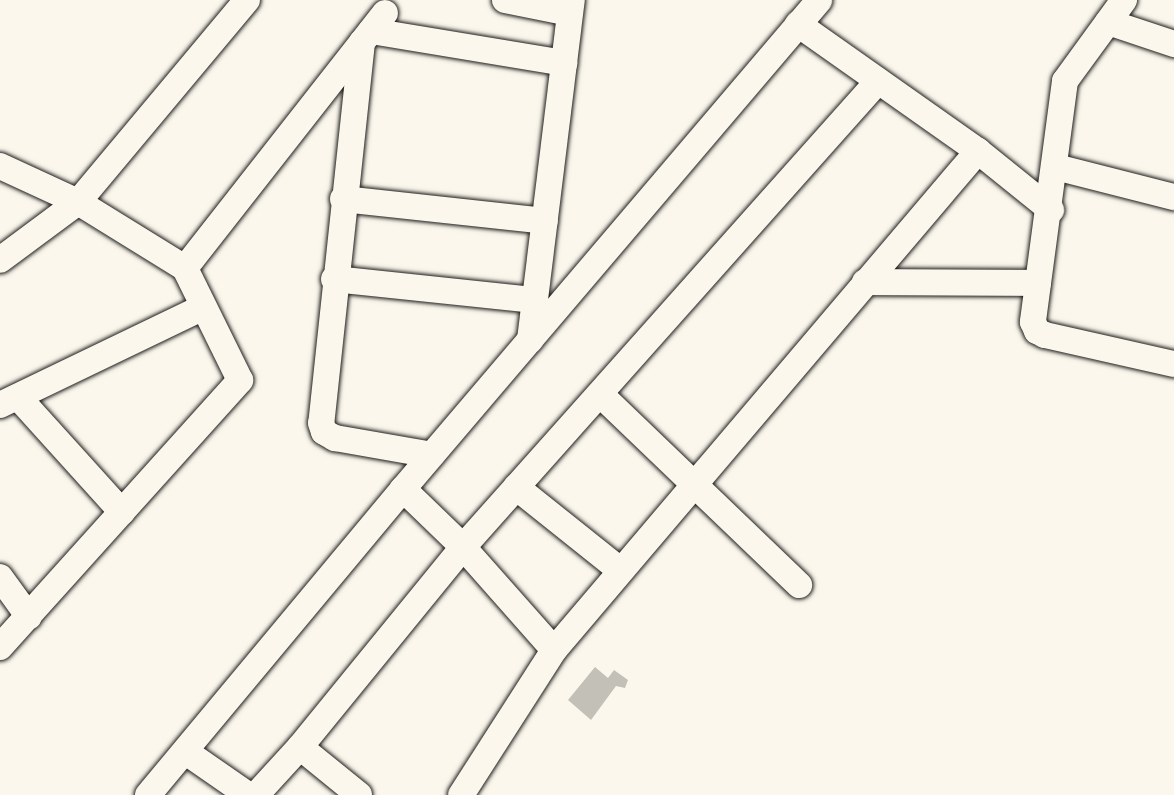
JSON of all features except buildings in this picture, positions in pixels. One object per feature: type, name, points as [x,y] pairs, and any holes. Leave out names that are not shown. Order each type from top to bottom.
[{"type":"street","points":[[0,260],[78,202],[247,0]]},
{"type":"street","points":[[505,0],[571,7],[530,340]]},
{"type":"street","points":[[148,795],[403,489],[819,0]]},
{"type":"street","points":[[1124,0],[1065,81],[1051,210],[1033,310],[1037,331],[1174,364]]},
{"type":"street","points":[[185,268],[376,17]]},
{"type":"street","points":[[376,17],[564,63]]},
{"type":"street","points":[[376,17],[343,199],[321,423],[324,432],[335,438],[432,455]]},
{"type":"street","points":[[1108,22],[1174,44]]},
{"type":"street","points":[[798,24],[978,151],[1051,210]]},
{"type":"street","points":[[256,795],[300,747],[463,547],[878,81]]},
{"type":"street","points":[[461,795],[554,650],[978,151]]},
{"type":"street","points":[[0,166],[78,202],[185,268],[240,380],[0,647]]},
{"type":"street","points":[[1056,167],[1174,197]]},
{"type":"street","points":[[343,199],[545,221]]},
{"type":"street","points":[[334,279],[535,300]]},
{"type":"street","points":[[865,282],[1038,283]]},
{"type":"street","points":[[122,512],[9,401],[204,307]]},
{"type":"street","points":[[600,394],[799,585]]},
{"type":"street","points":[[516,487],[620,570]]},
{"type":"street","points":[[403,489],[463,547],[554,650]]},
{"type":"street","points":[[0,577],[29,617]]},
{"type":"street","points":[[300,747],[359,795]]},
{"type":"street","points":[[186,752],[248,795]]}]
